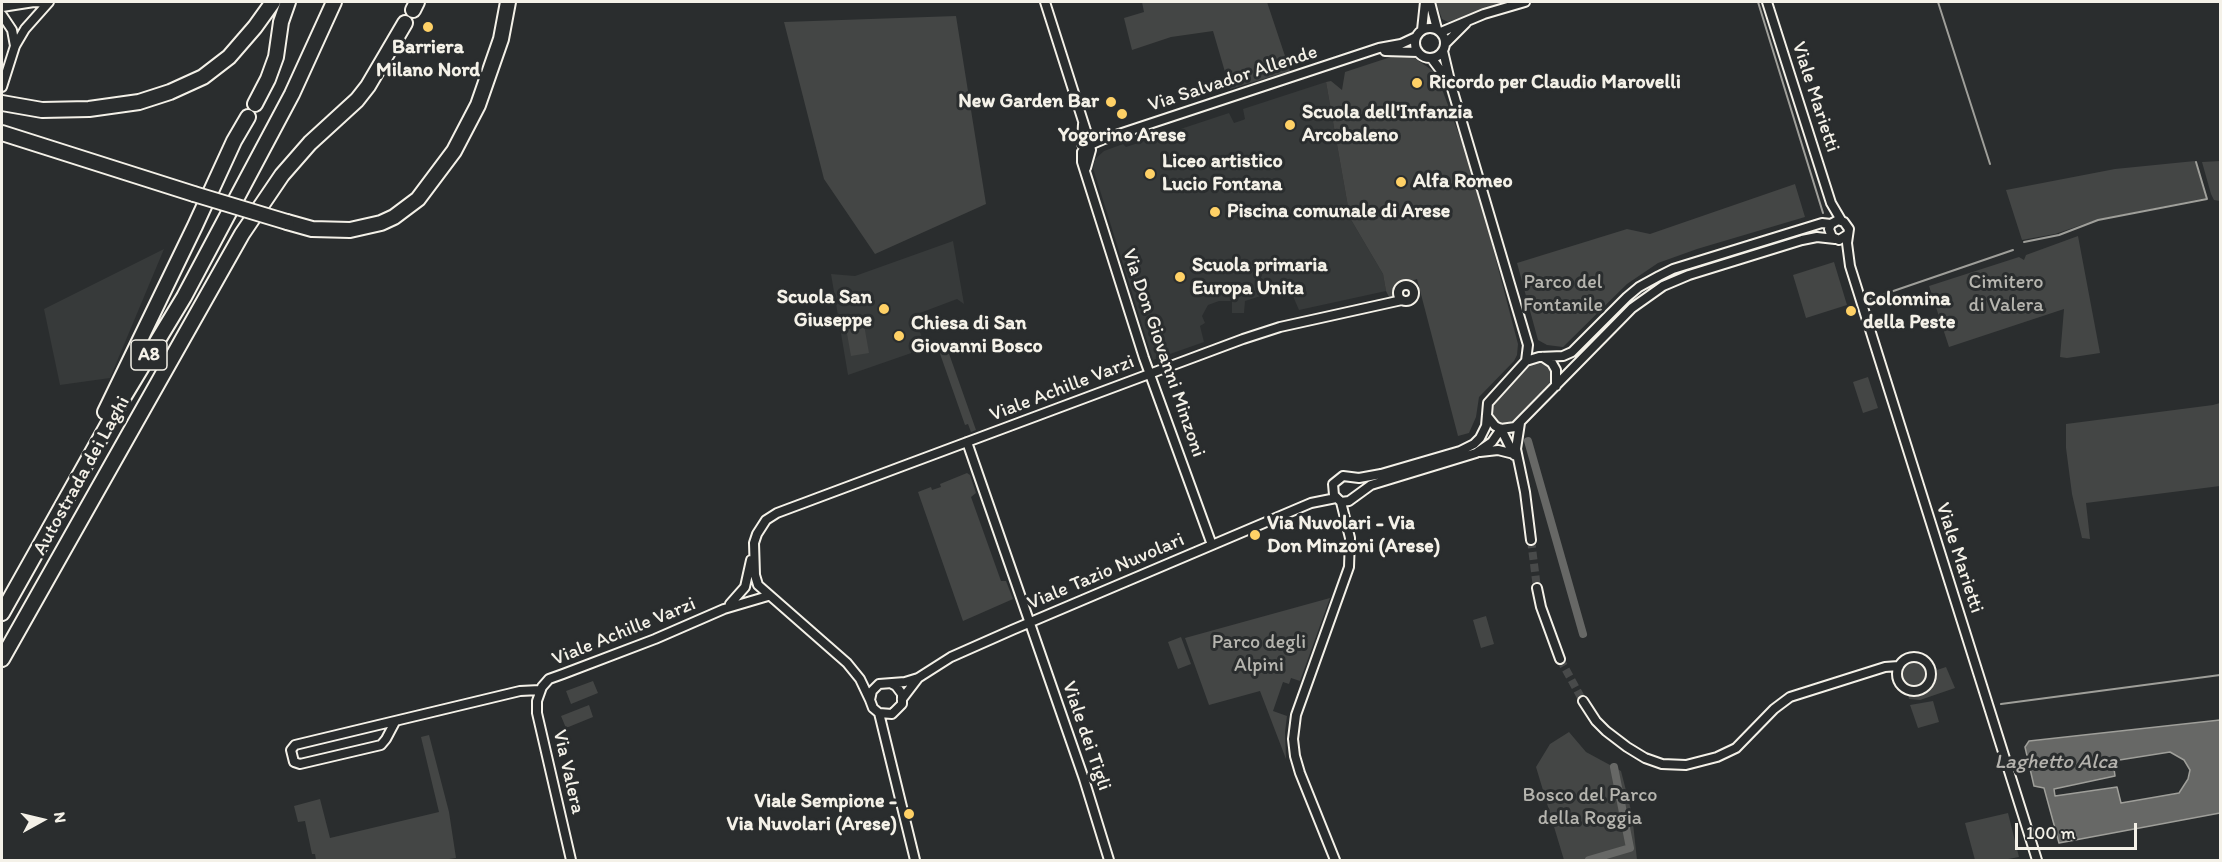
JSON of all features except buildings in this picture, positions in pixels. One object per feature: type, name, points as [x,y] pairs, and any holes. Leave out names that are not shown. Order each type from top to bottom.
[{"type":"highway","points":[[6,104],[42,110],[89,109],[125,104],[170,92],[203,77],[229,57],[273,2]]},
{"type":"highway","points":[[255,104],[276,57],[281,22],[288,2]]},
{"type":"highway","name":"Autostrada dei Laghi","points":[[2,613],[120,403],[184,297],[292,94],[334,2]]},
{"type":"highway","points":[[2,134],[194,195],[312,229],[350,230],[381,223],[394,217],[418,199],[454,151],[478,105],[501,39],[508,2]]},
{"type":"highway","name":"Autostrada dei Laghi","points":[[2,659],[242,234],[282,175],[310,143],[357,100],[368,86],[405,23]]},
{"type":"highway","name":"A8","points":[[72,487],[91,442],[199,219],[234,141],[248,117]]},
{"type":"street","points":[[2,8],[33,2],[48,2]]},
{"type":"street","points":[[2,87],[15,46],[25,29],[48,2]]},
{"type":"street","points":[[1045,2],[1089,148]]},
{"type":"street","points":[[1427,2],[1444,47],[1451,85],[1528,345],[1526,361]]},
{"type":"street","points":[[1427,2],[1415,45],[1418,52],[1432,59],[1440,67],[1451,85]]},
{"type":"street","points":[[1419,33],[1429,28],[1439,31],[1526,2]]},
{"type":"street","name":"Viale Marietti","points":[[1767,2],[1835,222]]},
{"type":"street","points":[[2,15],[12,30],[15,46]]},
{"type":"street","points":[[1432,59],[1469,20]]},
{"type":"street","name":"Via Salvador Allende","points":[[1089,148],[1112,136],[1379,48],[1401,44],[1419,33]]},
{"type":"street","name":"Via Salvador Allende","points":[[1365,53],[1418,52]]},
{"type":"street","name":"Via Don Giovanni Minzoni","points":[[1089,148],[1086,170],[1149,374],[1212,545]]},
{"type":"street","points":[[1835,222],[1829,232],[1835,239]]},
{"type":"street","points":[[1335,861],[1300,773],[1293,748],[1293,730],[1296,713],[1349,567],[1351,546],[1348,530],[1332,488],[1339,478],[1381,474],[1474,444],[1484,433],[1486,406],[1492,396],[1526,361],[1541,357],[1563,356],[1572,352],[1627,297],[1659,276],[1822,224],[1835,222],[1848,226],[1847,236],[1842,239],[1816,237],[1802,240],[1689,275],[1663,286],[1632,308],[1520,423],[1509,429],[1502,429],[1495,426],[1487,416]]},
{"type":"street","name":"Viale Marietti","points":[[1847,236],[1850,266]]},
{"type":"street","name":"Viale Marietti","points":[[1835,239],[1850,266],[2037,861]]},
{"type":"street","name":"Viale Achille Varzi","points":[[724,609],[745,587],[754,543],[761,527],[777,513],[1270,330],[1402,300]]},
{"type":"street","points":[[1528,345],[1552,363],[1556,370],[1556,386]]},
{"type":"street","points":[[1520,423],[1516,441],[1518,463],[1525,492],[1531,540]]},
{"type":"street","points":[[1476,453],[1492,442],[1502,429]]},
{"type":"street","points":[[1502,429],[1518,463]]},
{"type":"street","name":"Viale dei Tigli","points":[[967,442],[1031,622],[1109,861]]},
{"type":"street","points":[[1338,500],[1354,497],[1371,485],[1476,453],[1498,450],[1514,454]]},
{"type":"street","points":[[1348,530],[1356,483],[1351,477]]},
{"type":"street","name":"Viale Tazio Nuvolari","points":[[892,684],[918,678],[951,657],[1311,503],[1332,488]]},
{"type":"street","name":"Viale Tazio Nuvolari","points":[[1311,503],[1338,500]]},
{"type":"street","points":[[754,543],[755,575],[758,585],[768,596],[835,651],[860,679],[873,708],[879,713],[915,861]]},
{"type":"street","points":[[745,587],[758,585]]},
{"type":"street","points":[[1538,588],[1541,607],[1560,659]]},
{"type":"street","name":"Viale Achille Varzi","points":[[540,690],[553,677],[656,639],[724,609],[768,596]]},
{"type":"street","points":[[1912,657],[1923,660],[1931,669],[1931,679],[1925,688],[1914,692],[1909,691],[1901,685],[1898,669],[1902,662],[1912,657]]},
{"type":"street","points":[[1583,701],[1606,731],[1633,751],[1662,764],[1686,765],[1717,758],[1736,748],[1774,709],[1790,697],[1881,668],[1898,669]]},
{"type":"street","name":"Viale Tazio Nuvolari","points":[[902,699],[918,678]]},
{"type":"street","points":[[860,679],[879,684],[892,684],[899,689],[902,699],[900,708],[892,714],[886,737]]},
{"type":"street","points":[[870,700],[872,691],[879,684]]},
{"type":"street","points":[[395,722],[381,745],[300,764],[294,762],[291,750],[295,745],[520,691],[540,690]]},
{"type":"street","name":"Via Valera","points":[[540,690],[537,713],[571,861]]},
{"type":"street","points":[[879,713],[892,714]]},
{"type":"street","points":[[378,726],[384,733],[384,742]]},
{"type":"shaded area","points":[[1326,82],[1350,218],[1383,274],[1386,291],[1299,310],[1289,287],[1245,301],[1244,313],[1232,313],[1232,301],[1219,301],[1208,305],[1202,316],[1205,323],[1200,326],[1204,342],[1153,360],[1093,168],[1095,159],[1104,151],[1123,144],[1126,147],[1229,113],[1234,123],[1245,119],[1243,109]]},
{"type":"shaded area","name":"Scuola San Giuseppe","points":[[953,241],[964,304],[957,299],[920,313],[923,320],[917,323],[923,341],[920,350],[848,375],[831,274],[855,276]]},
{"type":"shaded area","points":[[164,249],[110,378],[60,385],[44,309]]},
{"type":"green space","points":[[1142,2],[1267,2],[1290,71],[1230,89],[1213,31],[1171,37],[1132,50],[1124,18],[1144,12]]},
{"type":"green space","points":[[1436,2],[1513,2],[1448,22],[1442,19]]},
{"type":"green space","points":[[956,16],[986,204],[875,254],[824,179],[784,22]]},
{"type":"green space","points":[[1406,52],[1436,73],[1473,172],[1518,344],[1514,361],[1479,397],[1476,417],[1469,433],[1458,436],[1417,279],[1396,286],[1395,298],[1390,299],[1383,274],[1350,218],[1326,82],[1331,81],[1342,90],[1345,72]]},
{"type":"green space","points":[[2195,161],[2206,198],[2096,220],[2055,234],[2022,240],[2006,190],[2115,169]]},
{"type":"green space","points":[[2220,161],[2220,201],[2214,200],[2211,194],[2202,162]]},
{"type":"green space","name":"Parco del Fontanile","points":[[1795,184],[1805,217],[1658,263],[1627,284],[1563,347],[1547,345],[1538,340],[1517,263],[1627,229],[1650,234]]},
{"type":"green space","name":"Cimitero di Valera","points":[[2078,236],[2100,353],[2060,357],[2064,309],[1949,347],[1929,286],[2019,257],[2024,260],[2026,255]]},
{"type":"green space","points":[[1834,262],[1847,305],[1806,318],[1793,275]]},
{"type":"green space","points":[[863,319],[869,353],[851,356],[845,322]]},
{"type":"green space","points":[[938,348],[947,348],[976,430],[971,432],[968,424],[965,425]]},
{"type":"green space","points":[[1540,362],[1547,364],[1552,370],[1552,383],[1513,423],[1498,422],[1492,412],[1496,400],[1531,365]]},
{"type":"green space","points":[[1868,377],[1878,408],[1863,413],[1853,382]]},
{"type":"green space","points":[[2220,403],[2220,486],[2086,503],[2090,539],[2082,538],[2072,494],[2066,448],[2066,424]]},
{"type":"green space","points":[[967,473],[970,475],[976,493],[971,497],[1001,581],[1006,581],[1013,599],[963,621],[918,492],[931,487],[932,490],[941,487],[940,484]]},
{"type":"green space","name":"Parco degli Alpini","points":[[1330,598],[1300,681],[1291,678],[1289,684],[1283,682],[1273,711],[1287,716],[1286,759],[1260,691],[1209,705],[1185,638]]},
{"type":"green space","points":[[1486,616],[1494,644],[1481,648],[1473,620]]},
{"type":"green space","points":[[1181,637],[1191,664],[1178,669],[1168,642]]},
{"type":"green space","points":[[1914,662],[1923,665],[1926,674],[1923,683],[1914,686],[1905,683],[1902,674],[1905,665]]},
{"type":"green space","points":[[1946,667],[1955,688],[1920,700],[1909,699],[1908,693],[1918,694],[1927,690],[1934,680],[1934,671]]},
{"type":"green space","points":[[593,681],[598,693],[571,704],[566,691]]},
{"type":"green space","points":[[1933,701],[1939,722],[1918,728],[1910,705]]},
{"type":"green space","points":[[589,705],[593,717],[566,728],[561,716]]},
{"type":"green space","name":"Bosco del Parco della Roggia","points":[[1569,732],[1586,752],[1621,771],[1632,814],[1637,860],[1564,860],[1536,767],[1550,744]]},
{"type":"green space","points":[[429,735],[449,812],[456,858],[316,860],[315,854],[312,854],[305,821],[298,822],[294,806],[320,799],[330,838],[439,812],[421,737]]},
{"type":"green space","points":[[2008,813],[2019,857],[2003,860],[1975,860],[1965,823]]},
{"type":"water","name":"Laghetto Alca","points":[[2220,720],[2220,813],[2059,843],[2044,788],[2034,786],[2025,747],[2029,741]],"holes":[[[2170,752],[2184,760],[2190,770],[2188,779],[2179,793],[2121,803],[2117,787],[2055,796],[2054,789],[2115,776],[2113,761]]]},
{"type":"waterway","points":[[1758,2],[1823,213]]},
{"type":"waterway","points":[[1938,2],[1990,164]]},
{"type":"waterway","points":[[2024,242],[2059,235],[2098,220],[2207,199],[2196,162]]},
{"type":"waterway","points":[[1870,299],[2013,250]]},
{"type":"waterway","points":[[1528,441],[1583,634]]},
{"type":"waterway","points":[[2001,704],[2220,675]]},
{"type":"waterway","points":[[1589,860],[1630,848],[1614,767]]},
{"type":"tunnel","points":[[1531,540],[1537,588]]},
{"type":"tunnel","points":[[1560,659],[1583,701]]},
{"type":"place","name":"Barriera Milano Nord","points":[[428,27]]},
{"type":"place","name":"Ricordo per Claudio Marovelli","points":[[1417,83]]},
{"type":"place","name":"New Garden Bar","points":[[1111,102]]},
{"type":"place","name":"Yogorino Arese","points":[[1122,114]]},
{"type":"place","name":"Scuola dell'Infanzia Arcobaleno","points":[[1290,125]]},
{"type":"place","name":"Liceo artistico Lucio Fontana","points":[[1150,174]]},
{"type":"place","name":"Alfa Romeo","points":[[1401,182]]},
{"type":"place","name":"Piscina comunale di Arese","points":[[1215,212]]},
{"type":"place","name":"Scuola primaria Europa Unita","points":[[1180,277]]},
{"type":"place","name":"Scuola San Giuseppe","points":[[884,309]]},
{"type":"place","name":"Colonnina della Peste","points":[[1851,311]]},
{"type":"place","name":"Chiesa di San Giovanni Bosco","points":[[899,336]]},
{"type":"place","name":"Via Nuvolari - Via Don Minzoni (Arese)","points":[[1255,535]]},
{"type":"place","name":"Viale Sempione - Via Nuvolari (Arese)","points":[[909,814]]}]
